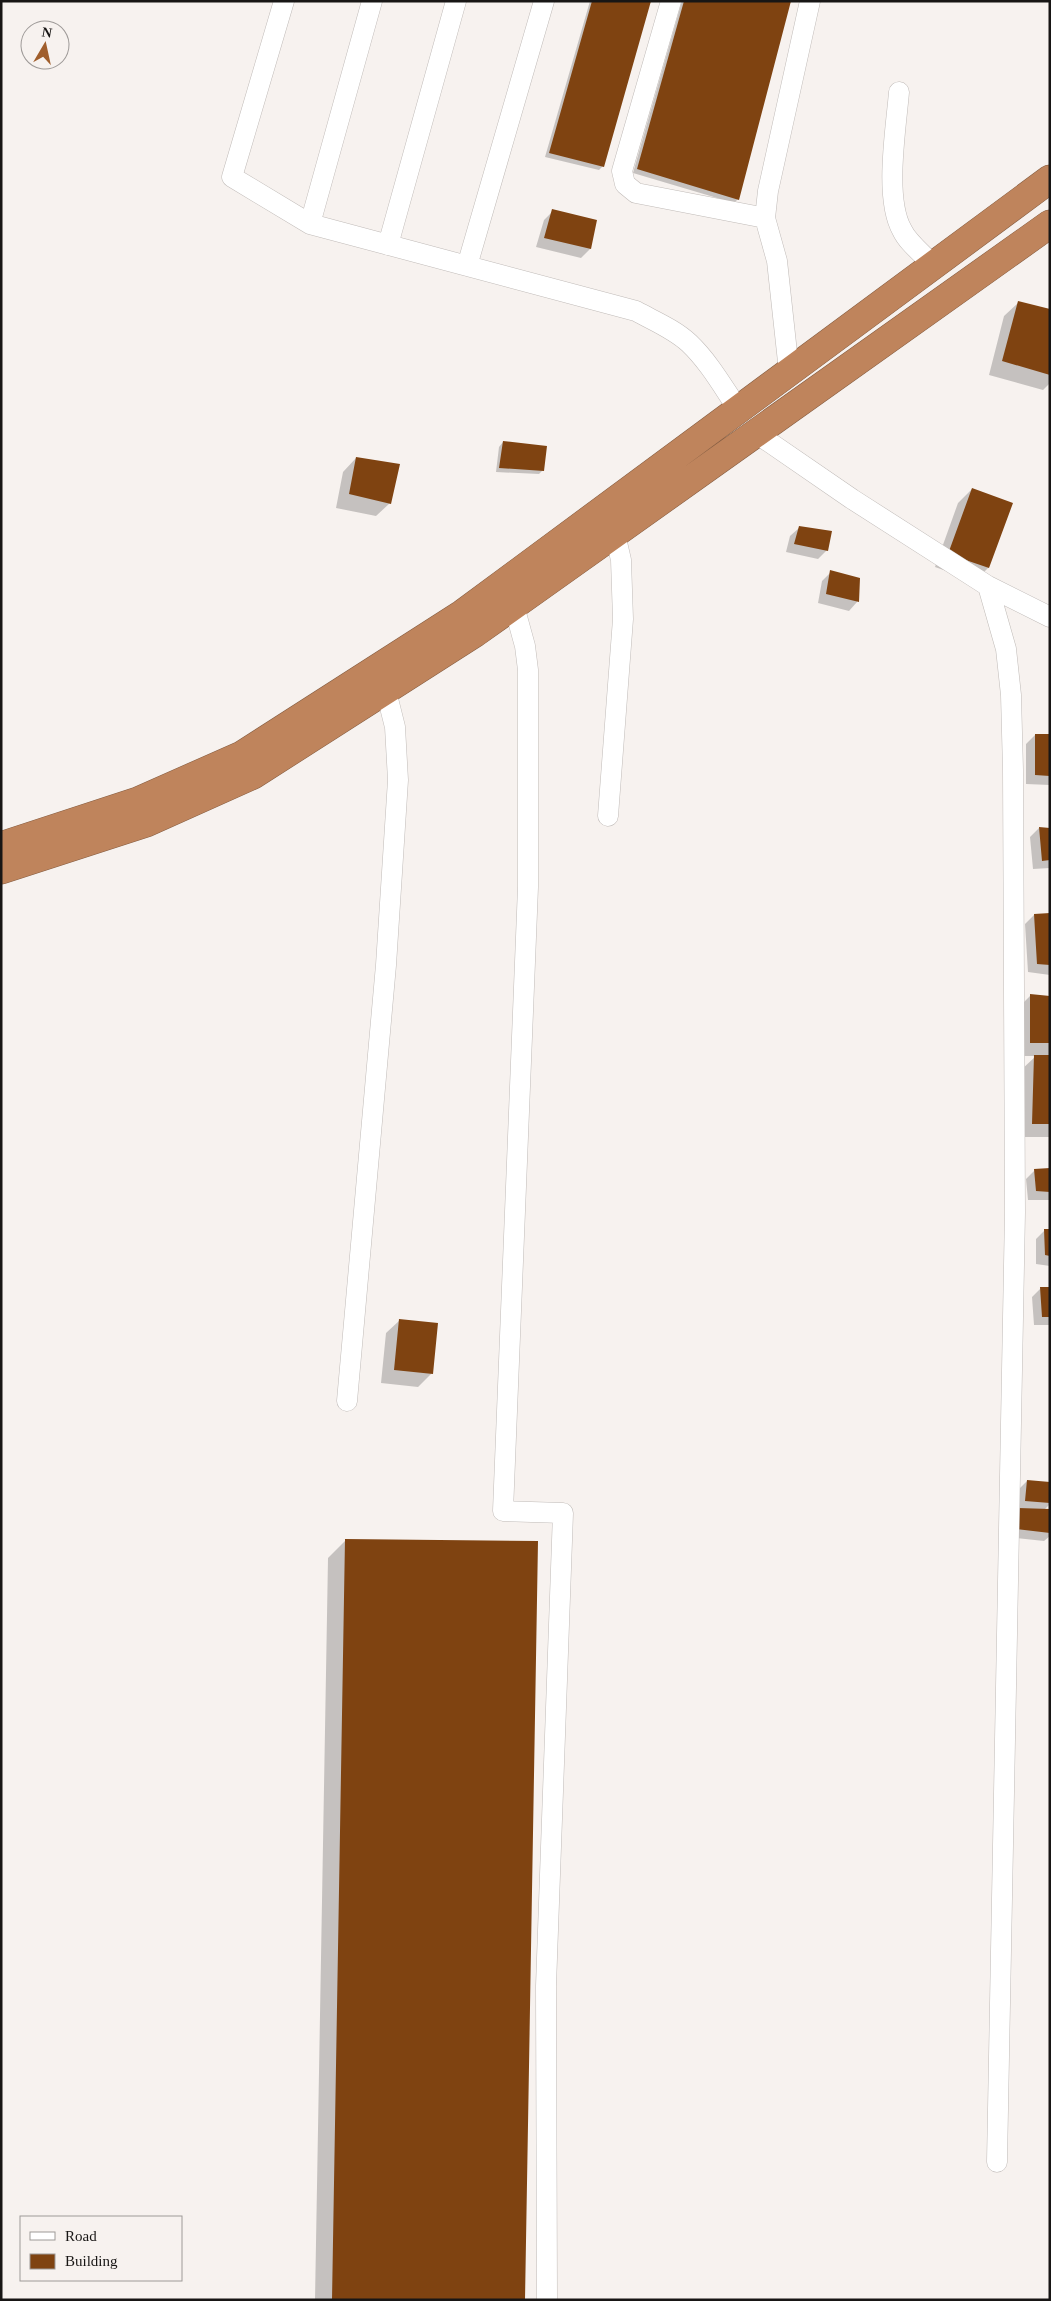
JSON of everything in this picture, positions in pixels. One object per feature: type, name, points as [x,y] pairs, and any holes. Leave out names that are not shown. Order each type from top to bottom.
[{"type":"highway","points":[[1,846],[138,801],[242,755],[462,614],[1050,179]]},
{"type":"highway","points":[[1,870],[146,823],[253,775],[386,691],[514,606],[1050,224]]},
{"type":"street","points":[[284,1],[232,177],[310,224],[636,311],[689,342],[705,361],[738,409]]},
{"type":"street","points":[[310,224],[372,1]]},
{"type":"street","points":[[388,245],[456,1]]},
{"type":"street","points":[[467,266],[544,1]]},
{"type":"street","points":[[671,1],[623,165],[622,171],[625,184],[636,193],[765,218]]},
{"type":"street","points":[[789,371],[778,261],[765,218],[768,191],[810,1]]},
{"type":"street","points":[[899,92],[892,185],[894,212],[902,232],[933,265]]},
{"type":"street","points":[[756,433],[852,499],[988,586],[1050,617]]},
{"type":"street","points":[[608,816],[623,620],[620,560],[615,534]]},
{"type":"street","points":[[988,586],[1006,649],[1013,770],[1015,1212],[997,2162]]},
{"type":"street","points":[[514,606],[525,646],[528,670],[528,878],[503,1511],[563,1513],[546,1986],[547,2300]]},
{"type":"street","points":[[347,1401],[386,965],[398,780],[395,726],[386,691]]},
{"type":"building","points":[[592,1],[651,1],[604,167],[549,153]]},
{"type":"building","points":[[684,1],[791,1],[739,200],[637,169]]},
{"type":"building","points":[[552,209],[597,220],[591,249],[544,238]]},
{"type":"building","points":[[1018,301],[1050,309],[1050,375],[1002,361]]},
{"type":"building","points":[[503,441],[547,446],[544,471],[499,468]]},
{"type":"building","points":[[356,457],[400,464],[391,504],[349,494]]},
{"type":"building","points":[[972,488],[1013,503],[989,568],[948,554]]},
{"type":"building","points":[[799,526],[832,531],[828,551],[794,544]]},
{"type":"building","points":[[830,570],[860,578],[859,602],[826,594]]},
{"type":"building","points":[[1035,734],[1050,734],[1050,776],[1035,775]]},
{"type":"building","points":[[1039,827],[1050,828],[1050,860],[1042,861]]},
{"type":"building","points":[[1050,913],[1050,965],[1037,964],[1034,914]]},
{"type":"building","points":[[1030,994],[1050,996],[1050,1043],[1030,1043]]},
{"type":"building","points":[[1034,1055],[1050,1055],[1050,1124],[1032,1124]]},
{"type":"building","points":[[1050,1168],[1050,1192],[1036,1191],[1034,1169]]},
{"type":"building","points":[[1044,1229],[1050,1229],[1050,1256],[1045,1255]]},
{"type":"building","points":[[1040,1287],[1050,1287],[1050,1317],[1042,1317]]},
{"type":"building","points":[[399,1319],[438,1323],[433,1374],[394,1370]]},
{"type":"building","points":[[1027,1480],[1050,1482],[1050,1503],[1025,1501]]},
{"type":"building","points":[[1018,1508],[1050,1509],[1050,1533],[1016,1529]]},
{"type":"building","points":[[345,1539],[538,1541],[525,2300],[332,2300]]}]
